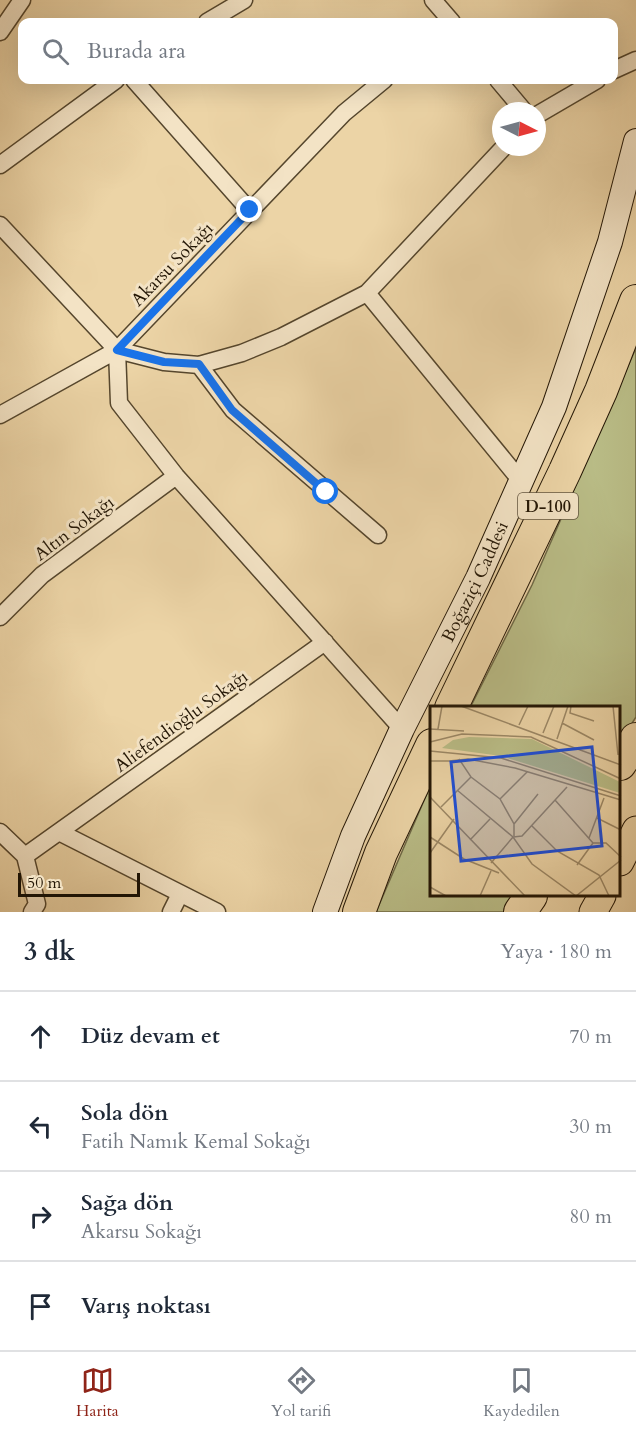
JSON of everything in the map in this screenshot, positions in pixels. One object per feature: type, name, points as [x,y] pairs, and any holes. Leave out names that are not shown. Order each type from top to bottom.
[{"type":"highway","name":"D-100","points":[[452,706],[565,471],[601,391],[636,300]]},
{"type":"highway","points":[[621,762],[636,739]]},
{"type":"highway","points":[[358,912],[381,853],[430,749]]},
{"type":"highway","points":[[520,912],[530,897]]},
{"type":"main road","name":"Boğaziçi Caddesi","points":[[325,912],[353,836],[402,729],[478,578],[554,407],[610,242],[636,141]]},
{"type":"main road","points":[[621,860],[636,830]]},
{"type":"main road","points":[[593,912],[601,897]]},
{"type":"street","points":[[0,32],[22,0]]},
{"type":"street","points":[[214,18],[244,0]]},
{"type":"street","points":[[433,0],[449,18]]},
{"type":"street","points":[[618,68],[636,60]]},
{"type":"street","points":[[1,164],[111,84]]},
{"type":"street","points":[[138,84],[250,210]]},
{"type":"street","name":"Akarsu Sokağı","points":[[0,415],[117,350],[344,113],[379,84]]},
{"type":"street","points":[[501,84],[516,102]]},
{"type":"street","points":[[546,110],[590,84]]},
{"type":"street","points":[[0,225],[117,350],[164,362],[199,364],[242,353],[281,337],[367,292],[495,156]]},
{"type":"street","points":[[367,292],[521,481]]},
{"type":"street","points":[[117,350],[119,403],[176,476],[402,729]]},
{"type":"street","points":[[199,364],[232,410],[378,535]]},
{"type":"street","name":"Altın Sokağı","points":[[0,617],[42,575],[176,476]]},
{"type":"street","name":"Aliefendioğlu Sokağı","points":[[25,856],[325,642]]},
{"type":"street","points":[[0,832],[25,856],[37,904],[32,912]]},
{"type":"street","points":[[59,832],[217,912]]},
{"type":"street","points":[[171,912],[180,894]]},
{"type":"green space","points":[[636,348],[636,717],[621,740],[621,706],[471,706],[532,585]]},
{"type":"green space","points":[[430,787],[430,897],[517,897],[507,912],[376,912]]},
{"type":"route","points":[[250,210],[117,350],[164,362],[199,364],[232,410],[326,492]]}]
